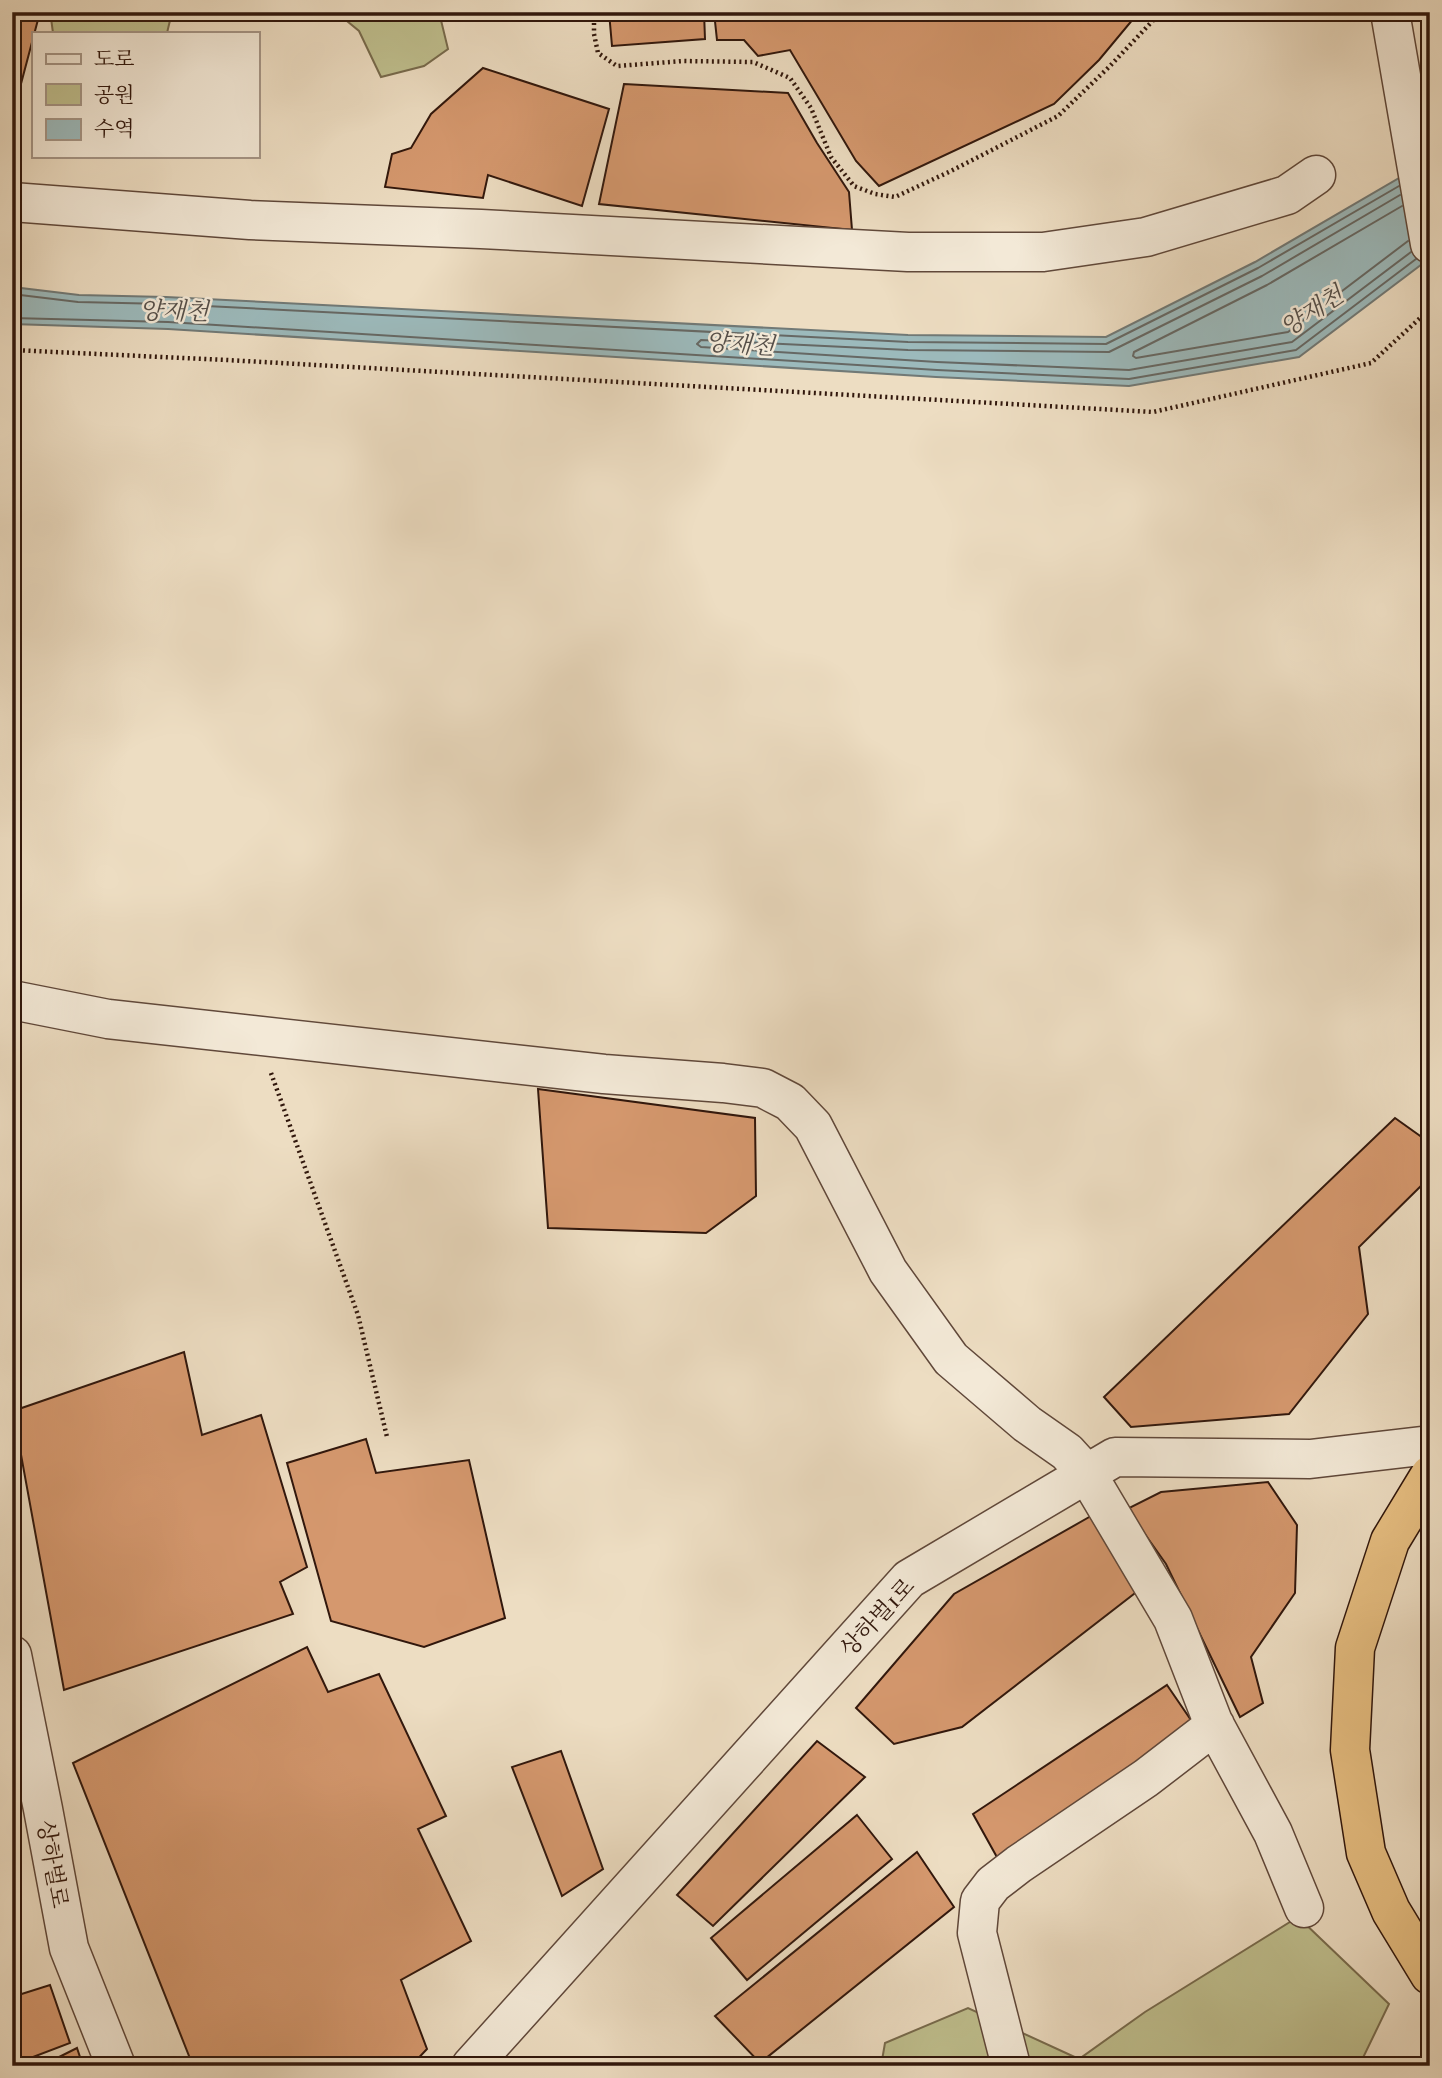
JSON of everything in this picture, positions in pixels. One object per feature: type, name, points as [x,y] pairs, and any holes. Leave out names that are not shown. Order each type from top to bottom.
[{"type":"highway","points":[[1430,1475],[1390,1541],[1355,1648],[1350,1750],[1366,1853],[1391,1910],[1430,1975]]},
{"type":"street","points":[[1390,12],[1430,244]]},
{"type":"street","points":[[12,202],[250,220],[481,229],[830,249],[1043,252],[1146,237],[1287,195],[1317,175]]},
{"type":"street","points":[[12,1000],[108,1019],[604,1074],[763,1088],[790,1102],[813,1126],[888,1270],[951,1359],[1027,1423],[1067,1452],[1087,1474],[1173,1619],[1215,1725],[1273,1833],[1304,1908]]},
{"type":"street","name":"상하벌1로","points":[[471,2066],[909,1580],[1115,1457],[1310,1458],[1430,1445]]},
{"type":"street","name":"상하벌로","points":[[12,1655],[69,1948],[116,2066]]},
{"type":"street","points":[[1012,2066],[977,1933],[980,1901],[993,1884],[1019,1864],[1146,1778],[1215,1725]]},
{"type":"path","points":[[594,12],[594,34],[598,53],[617,66],[683,61],[753,62],[790,78],[811,108],[831,157],[854,186],[875,194],[895,197],[1058,116],[1161,12]]},
{"type":"path","points":[[12,350],[1153,412],[1371,363],[1430,310]]},
{"type":"path","points":[[258,1035],[358,1315],[387,1437]]},
{"type":"green space","points":[[52,12],[172,12],[167,32],[53,32]]},
{"type":"green space","points":[[336,12],[439,12],[448,49],[424,66],[381,77],[359,31]]},
{"type":"green space","points":[[1298,1917],[1389,2004],[1359,2066],[881,2066],[885,2043],[968,2008],[1079,2059],[1145,2012]]},
{"type":"water","name":"양재천","points":[[1430,160],[1430,258],[1299,357],[1129,386],[936,377],[168,329],[12,324],[12,287],[79,295],[166,297],[908,335],[1106,337],[1255,262]]},
{"type":"building","points":[[12,12],[40,12],[35,32],[32,32],[32,42],[12,113]]},
{"type":"building","points":[[609,12],[704,12],[705,39],[612,46]]},
{"type":"building","points":[[714,12],[1139,12],[1099,60],[1054,104],[879,186],[856,161],[790,50],[758,56],[744,40],[717,40]]},
{"type":"building","points":[[483,68],[609,109],[582,206],[488,175],[483,198],[385,187],[392,154],[411,148],[431,114]]},
{"type":"building","points":[[624,84],[788,93],[849,192],[852,230],[599,204]]},
{"type":"building","points":[[538,1089],[755,1118],[756,1196],[706,1233],[548,1228]]},
{"type":"building","points":[[1395,1118],[1430,1143],[1430,1177],[1359,1247],[1368,1314],[1289,1414],[1131,1427],[1104,1397]]},
{"type":"building","points":[[184,1352],[202,1435],[261,1415],[307,1567],[280,1582],[293,1614],[64,1690],[13,1411]]},
{"type":"building","points":[[366,1439],[376,1473],[469,1460],[505,1618],[424,1647],[331,1621],[287,1463]]},
{"type":"building","points":[[1268,1482],[1297,1525],[1295,1593],[1251,1657],[1263,1703],[1240,1717],[1166,1564],[1127,1509],[1161,1492]]},
{"type":"building","points":[[1091,1516],[1139,1590],[962,1727],[894,1744],[856,1708],[954,1594]]},
{"type":"building","points":[[307,1647],[328,1692],[379,1674],[446,1816],[418,1829],[471,1941],[401,1980],[427,2049],[411,2066],[193,2066],[73,1763]]},
{"type":"building","points":[[1167,1685],[1195,1726],[998,1859],[973,1814]]},
{"type":"building","points":[[817,1741],[865,1777],[713,1926],[677,1895]]},
{"type":"building","points":[[561,1751],[603,1869],[562,1896],[512,1767]]},
{"type":"building","points":[[857,1815],[892,1859],[747,1980],[711,1938]]},
{"type":"building","points":[[917,1852],[954,1907],[760,2063],[715,2016]]},
{"type":"building","points":[[50,1985],[70,2043],[12,2065],[12,1997]]},
{"type":"building","points":[[77,2048],[83,2066],[53,2066],[51,2061]]}]
